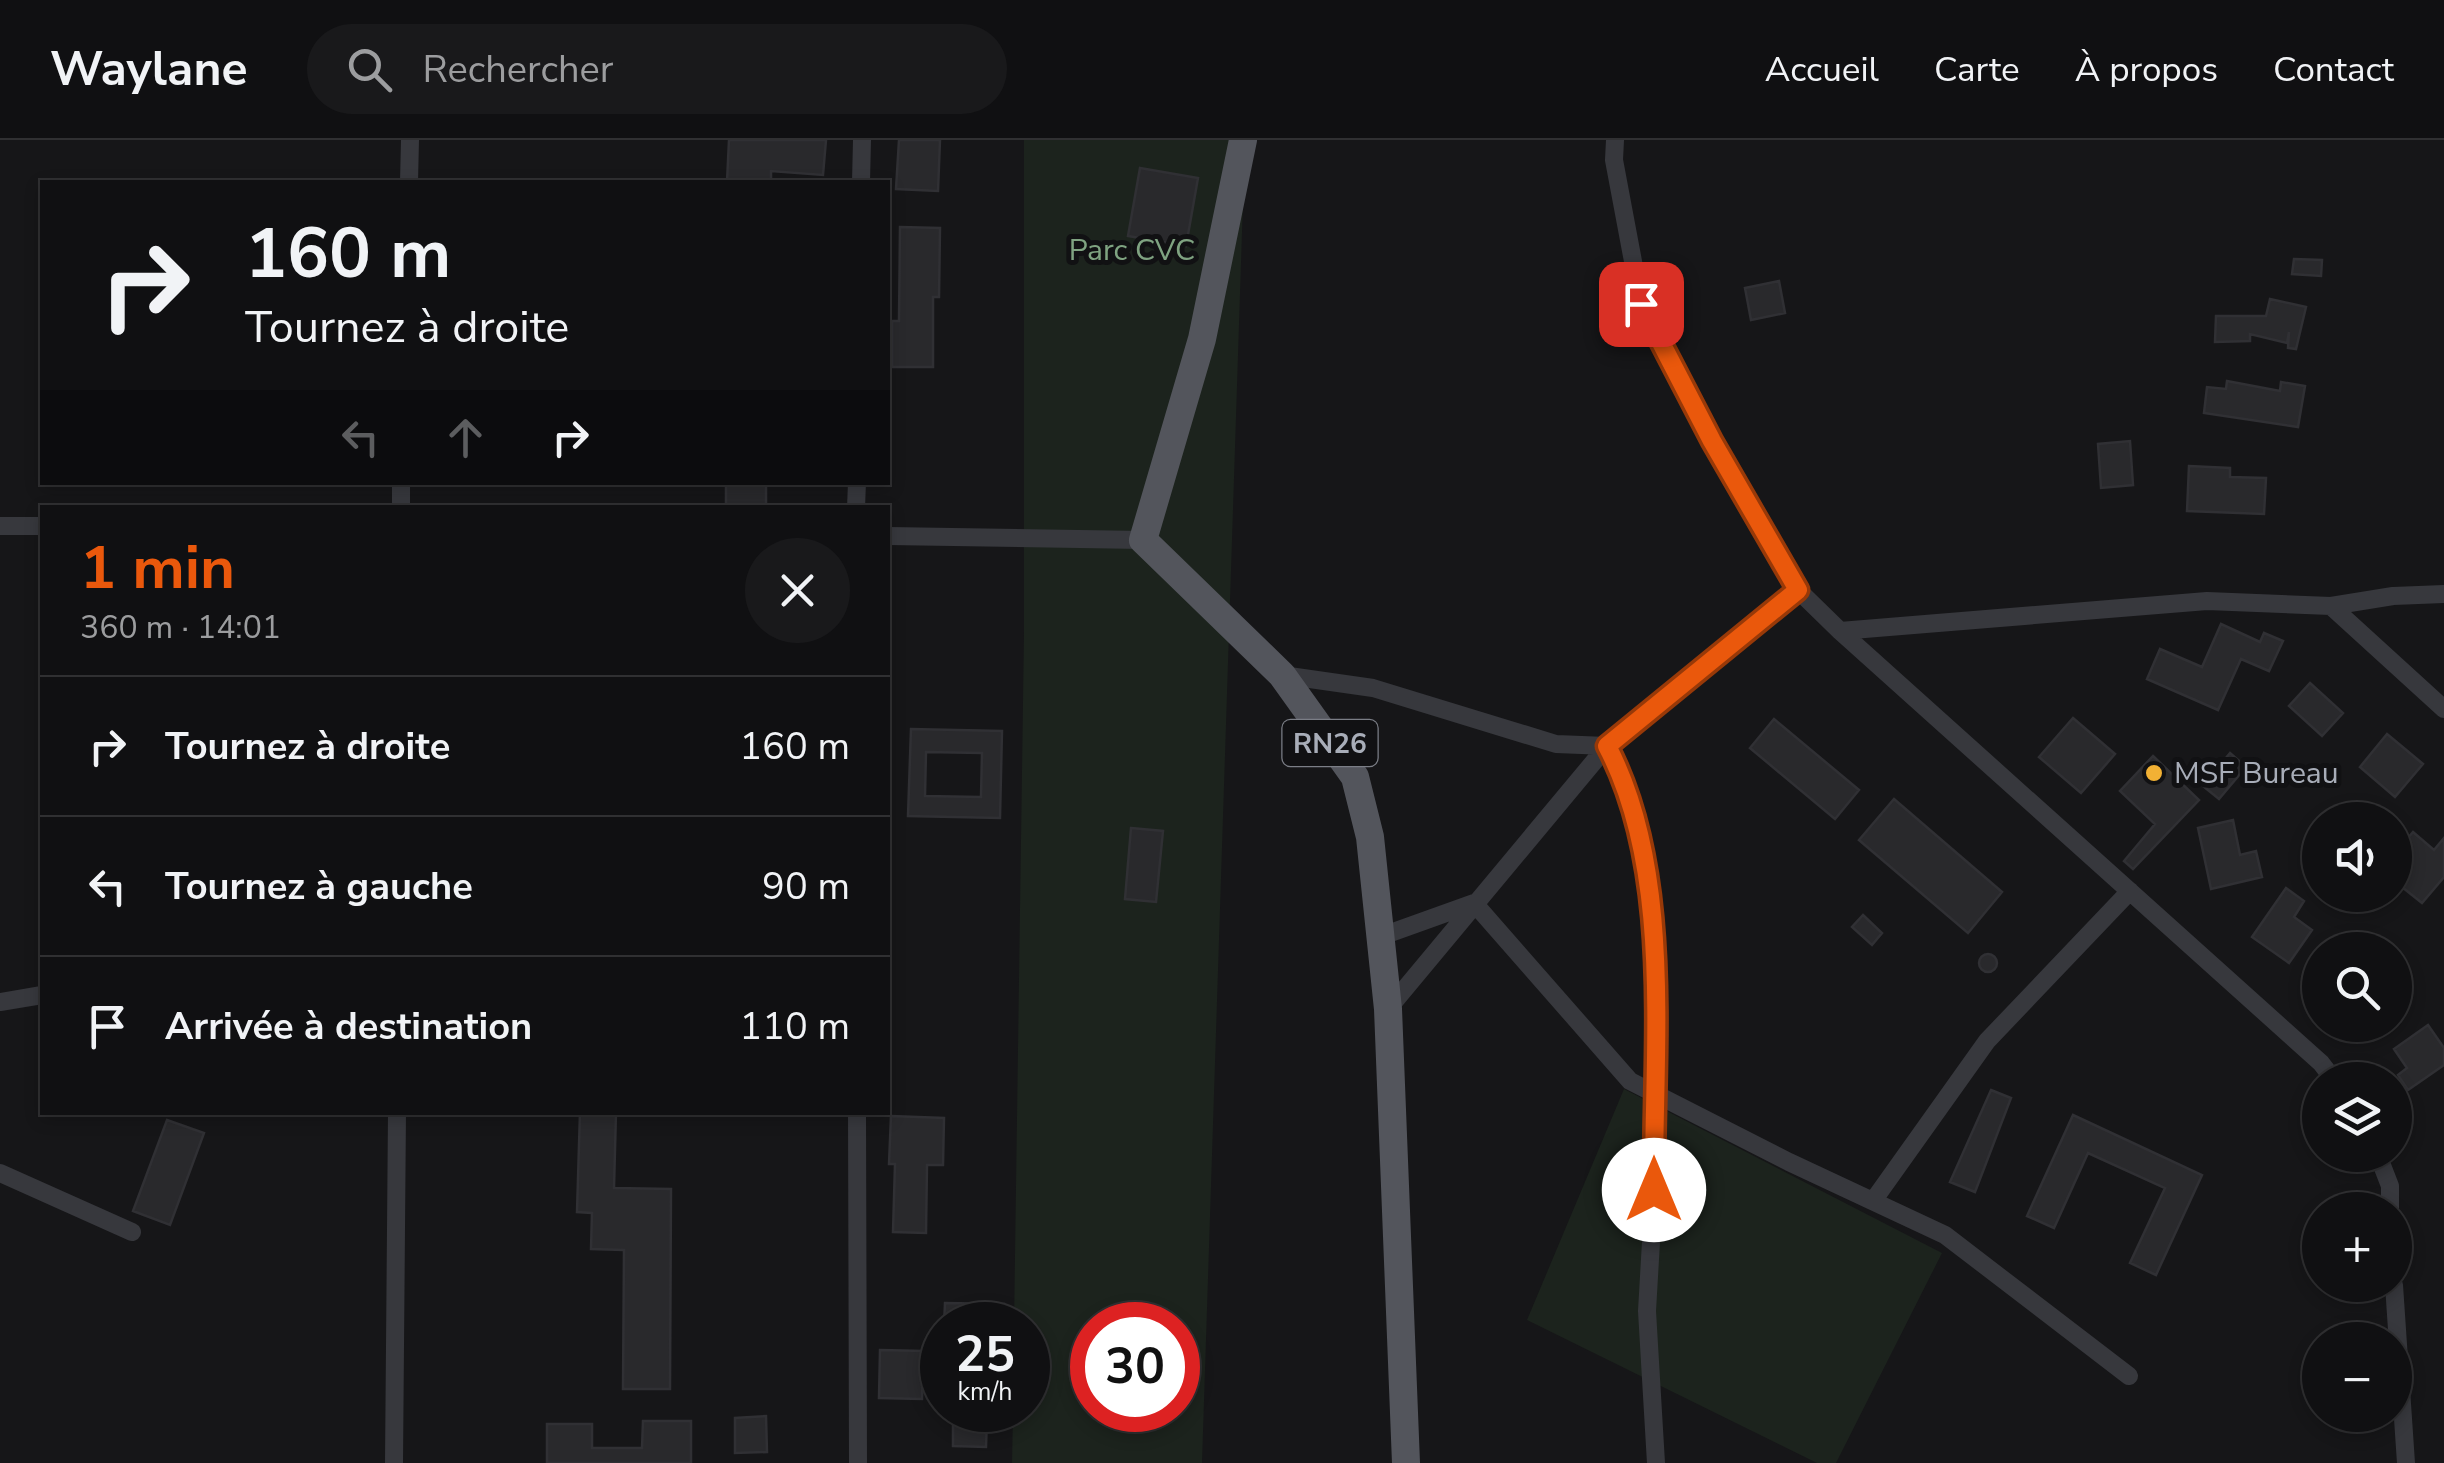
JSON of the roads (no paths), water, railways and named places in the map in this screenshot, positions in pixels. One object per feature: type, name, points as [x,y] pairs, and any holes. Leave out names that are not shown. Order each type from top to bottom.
[{"type":"main road","points":[[1143,540],[1202,339],[1243,140]]},
{"type":"main road","name":"RN26","points":[[1143,540],[1282,675],[1354,777],[1370,837],[1388,1009],[1406,1463]]},
{"type":"street","points":[[409,180],[410,140]]},
{"type":"street","points":[[861,180],[862,140]]},
{"type":"street","points":[[1615,140],[1614,160],[1641,304],[1712,441],[1798,590],[2320,1062]]},
{"type":"street","points":[[0,526],[40,526]]},
{"type":"street","points":[[890,536],[1143,540]]},
{"type":"street","points":[[1388,1009],[1607,746],[1798,590]]},
{"type":"street","points":[[1840,631],[2208,601],[2331,606],[2393,596],[2444,594]]},
{"type":"street","points":[[2331,606],[2444,709]]},
{"type":"street","points":[[1282,675],[1373,688],[1556,744],[1607,746]]},
{"type":"street","points":[[1607,746],[1627,785],[1646,880],[1658,998],[1647,1311],[1656,1463]]},
{"type":"street","points":[[1873,1201],[1987,1040],[2130,891]]},
{"type":"street","points":[[1382,936],[1474,903]]},
{"type":"street","points":[[1474,903],[1630,1080],[1944,1235],[2129,1376]]},
{"type":"street","points":[[0,1002],[40,994]]},
{"type":"street","points":[[394,1463],[397,1115]]},
{"type":"street","points":[[857,1115],[858,1463]]},
{"type":"street","points":[[0,1172],[132,1232]]},
{"type":"street","points":[[2395,1302],[2406,1463]]},
{"type":"place","name":"MSF Bureau","points":[[2154,773]]},
{"type":"park label","name":"Parc CVC","points":[[1132,250]]}]
